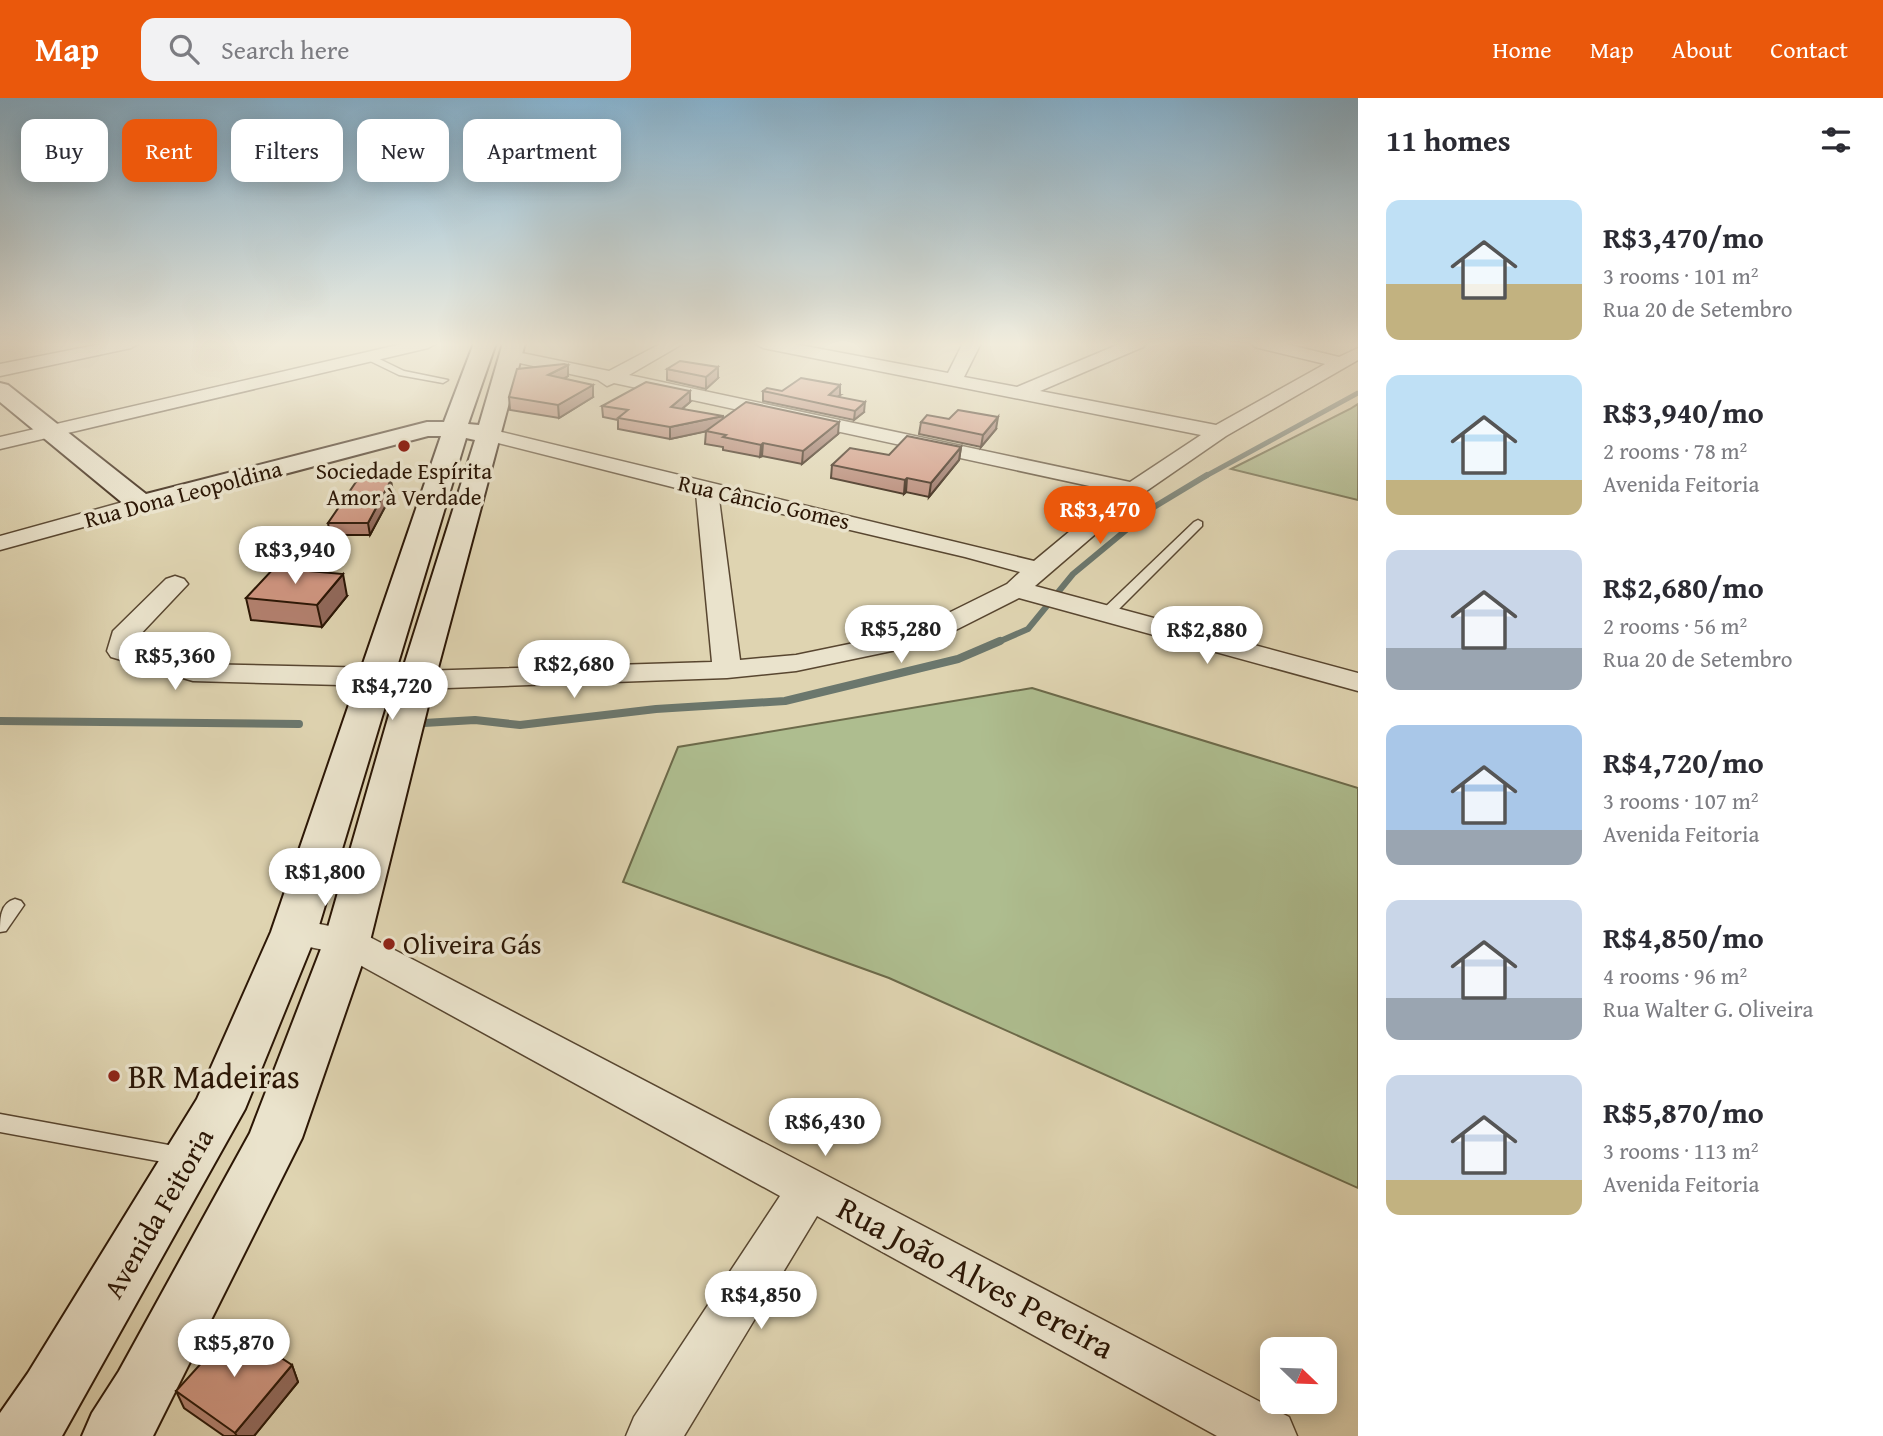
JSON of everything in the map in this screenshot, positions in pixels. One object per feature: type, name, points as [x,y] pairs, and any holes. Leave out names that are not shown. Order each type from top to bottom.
[{"type":"main road","points":[[19,405],[141,504]]},
{"type":"main road","name":"Avenida Feitoria","points":[[115,1436],[142,1394],[275,1138],[347,941],[396,686],[471,432],[482,405]]},
{"type":"main road","name":"Rua Dona Leopoldina","points":[[141,504],[427,429],[471,432]]},
{"type":"main road","name":"Avenida Feitoria","points":[[23,1436],[51,1396],[219,1109],[396,686]]},
{"type":"street","points":[[0,443],[160,405]]},
{"type":"street","points":[[722,405],[1126,495]]},
{"type":"street","points":[[1078,405],[1219,432]]},
{"type":"street","points":[[175,584],[123,637],[121,651],[193,672],[396,686],[727,670],[796,663],[920,637],[1016,589],[1126,495],[1219,432],[1265,405]]},
{"type":"street","name":"Rua Câncio Gomes","points":[[471,432],[972,551],[1039,570]]},
{"type":"street","points":[[706,489],[727,670]]},
{"type":"street","name":"Rua Dona Leopoldina","points":[[0,542],[141,504]]},
{"type":"street","points":[[1016,589],[1358,682]]},
{"type":"street","name":"Rua João Alves Pereira","points":[[294,932],[347,941],[1270,1436]]},
{"type":"street","points":[[653,1436],[810,1188]]},
{"type":"lane","points":[[1106,614],[1198,524]]},
{"type":"lane","points":[[0,926],[15,905]]},
{"type":"lane","points":[[0,1123],[190,1158]]},
{"type":"green space","points":[[1358,405],[1358,500],[1231,469]]},
{"type":"green space","points":[[1032,688],[1358,788],[1358,1188],[889,978],[623,882],[678,747]]},
{"type":"building","points":[[673,405],[671,407],[723,416],[670,427],[618,418],[628,410],[602,406]]},
{"type":"building","points":[[741,405],[762,405],[839,422],[803,451],[763,443],[761,445],[706,431]]},
{"type":"building","points":[[829,405],[861,405],[855,411]]},
{"type":"building","points":[[958,410],[998,417],[983,435],[921,422],[927,415],[949,419]]},
{"type":"building","points":[[907,436],[961,447],[931,483],[832,465],[850,448],[889,455]]},
{"type":"building","points":[[358,479],[391,480],[368,523],[328,523]]},
{"type":"building","points":[[274,568],[343,574],[317,605],[246,598]]},
{"type":"building","points":[[234,1327],[292,1365],[235,1433],[176,1391]]},
{"type":"waterway","points":[[1204,477],[1335,405]]},
{"type":"waterway","points":[[996,643],[1028,629],[1073,574],[1154,507],[1207,475]]},
{"type":"waterway","points":[[424,723],[475,720],[520,725],[656,709],[785,701],[958,659],[1000,641]]},
{"type":"waterway","points":[[0,721],[299,724]]},
{"type":"place","name":"Sociedade Espírita Amor à Verdade","points":[[404,446]]},
{"type":"place","name":"Oliveira Gás","points":[[389,944]]},
{"type":"place","name":"BR Madeiras","points":[[114,1076]]}]
